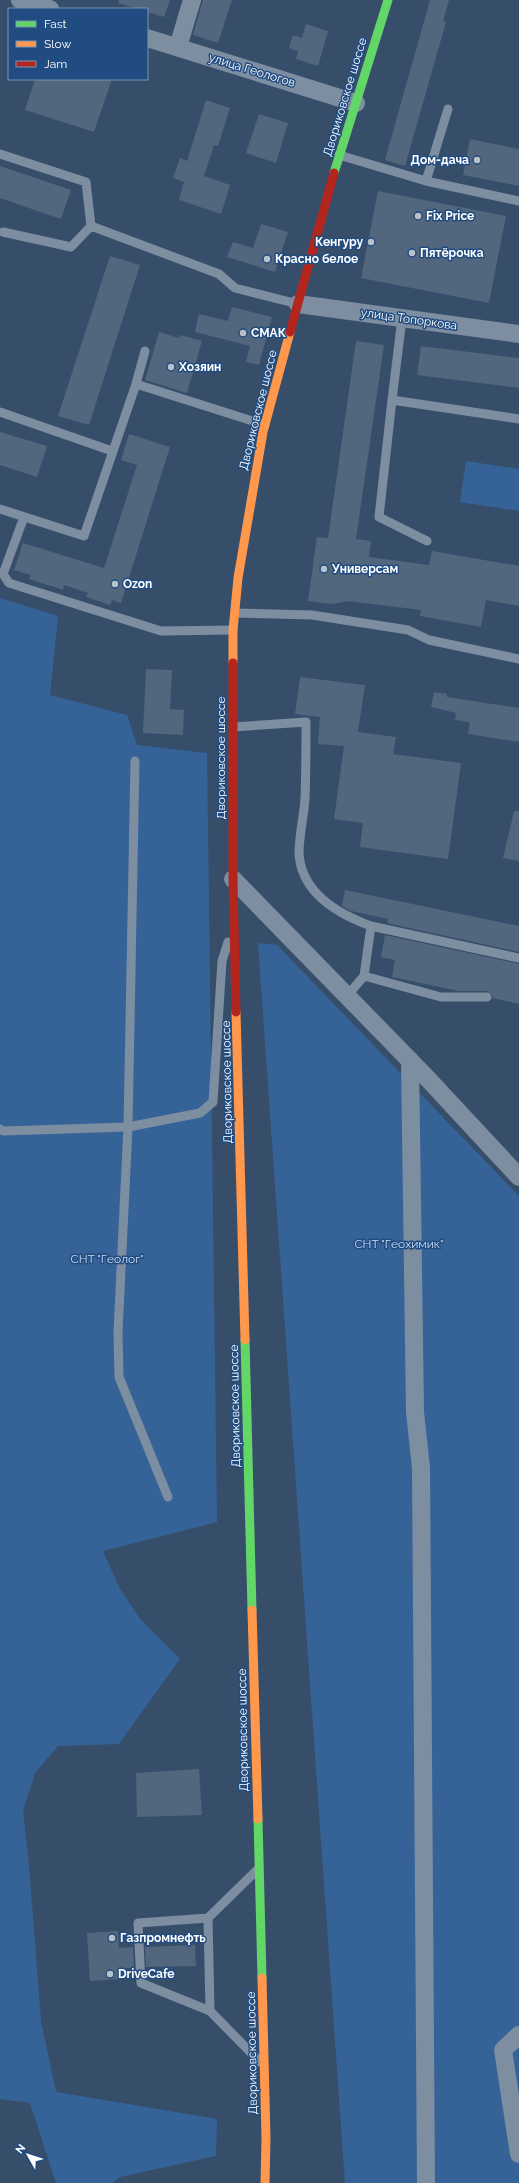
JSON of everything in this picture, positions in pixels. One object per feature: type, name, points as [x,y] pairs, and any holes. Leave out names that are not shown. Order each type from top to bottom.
[{"type":"main road","name":"Двориковское шоссе","points":[[265,2183],[264,2066],[234,920],[232,727],[233,630],[238,578],[255,471],[265,425],[339,155],[388,0]]},
{"type":"street","points":[[178,47],[192,0]]},
{"type":"street","points":[[24,1],[47,8]]},
{"type":"street","name":"улица Геологов","points":[[148,38],[356,103]]},
{"type":"street","name":"улица Топоркова","points":[[298,304],[519,334]]},
{"type":"street","points":[[234,879],[410,1060],[519,1177]]},
{"type":"street","points":[[410,1060],[415,1412],[421,1468],[426,2183]]},
{"type":"street","points":[[519,2035],[504,2050],[519,2154]]},
{"type":"lane","points":[[426,181],[448,109]]},
{"type":"lane","points":[[0,154],[86,182],[91,226]]},
{"type":"lane","points":[[339,155],[426,181],[519,201]]},
{"type":"lane","points":[[3,232],[71,247],[91,226]]},
{"type":"lane","points":[[91,226],[220,274],[235,288],[298,304]]},
{"type":"lane","points":[[402,318],[379,517],[427,541]]},
{"type":"lane","points":[[0,509],[84,536],[136,384],[145,351]]},
{"type":"lane","points":[[136,384],[265,425]]},
{"type":"lane","points":[[392,400],[519,419]]},
{"type":"lane","points":[[0,412],[112,451]]},
{"type":"lane","points":[[24,517],[3,574],[9,583],[161,631],[233,630]]},
{"type":"lane","points":[[235,613],[312,615],[408,630],[429,640],[519,659]]},
{"type":"lane","points":[[232,727],[306,722],[305,799],[299,852],[302,869],[307,881],[332,907],[349,918],[371,926],[519,958]]},
{"type":"lane","points":[[135,761],[128,1127],[118,1332],[119,1377],[168,1497]]},
{"type":"lane","points":[[0,1129],[3,1131],[128,1127],[200,1113],[213,1102],[222,961],[234,920]]},
{"type":"lane","points":[[347,996],[364,976],[371,926]]},
{"type":"lane","points":[[364,976],[441,997],[487,997]]},
{"type":"lane","points":[[259,1868],[208,1918],[138,1923],[140,1983],[210,2011],[264,2066]]},
{"type":"lane","points":[[208,1918],[210,2011]]},
{"type":"green space","points":[[466,461],[519,469],[519,511],[460,502]]},
{"type":"green space","name":"СНТ \"Геолог\"","points":[[0,598],[58,616],[50,695],[127,715],[137,745],[207,753],[217,1522],[103,1551],[120,1589],[141,1620],[180,1659],[119,1744],[58,1746],[35,1773],[23,1811],[29,1866],[41,2021],[56,2092],[217,2119],[216,2156],[120,2177],[113,2183],[56,2183],[30,2103],[0,2099]]},
{"type":"green space","name":"СНТ \"Геохимик\"","points":[[258,943],[277,945],[519,1196],[519,2183],[345,2183]]},
{"type":"building","points":[[119,0],[170,0],[164,17],[148,12],[148,8],[135,8],[118,3]]},
{"type":"building","points":[[203,0],[232,0],[218,43],[193,35]]},
{"type":"building","points":[[430,0],[449,0],[443,21],[446,22],[405,166],[385,160]]},
{"type":"building","points":[[306,24],[328,31],[318,66],[296,59],[298,51],[289,48],[293,35],[302,38]]},
{"type":"building","points":[[35,80],[112,80],[94,132],[25,110]]},
{"type":"building","points":[[206,100],[230,108],[218,146],[214,145],[204,176],[230,185],[221,214],[179,200],[184,182],[173,178],[180,158],[187,161]]},
{"type":"building","points":[[259,114],[288,123],[276,163],[246,153]]},
{"type":"building","points":[[470,139],[519,149],[519,186],[463,175]]},
{"type":"building","points":[[0,166],[71,190],[61,219],[0,198]]},
{"type":"building","points":[[378,191],[506,216],[489,303],[361,278]]},
{"type":"building","points":[[261,224],[288,232],[275,272],[227,257],[233,242],[253,248]]},
{"type":"building","points":[[110,256],[140,265],[89,425],[58,416]]},
{"type":"building","points":[[232,307],[272,317],[259,365],[246,362],[250,346],[195,332],[199,314],[228,321]]},
{"type":"building","name":"Хозяин","points":[[159,332],[179,338],[180,335],[202,341],[187,393],[145,380]]},
{"type":"building","points":[[356,341],[384,345],[356,539],[371,541],[369,557],[429,565],[432,551],[519,566],[519,606],[486,600],[481,627],[420,616],[421,610],[348,601],[332,604],[308,601],[317,537],[328,538]]},
{"type":"building","points":[[421,346],[519,358],[519,388],[417,375]]},
{"type":"building","points":[[0,432],[47,446],[37,477],[0,465]]},
{"type":"building","points":[[129,434],[170,447],[121,603],[112,600],[110,605],[86,597],[88,593],[64,585],[63,590],[29,579],[31,575],[14,570],[23,543],[104,568],[137,465],[121,460]]},
{"type":"building","points":[[146,669],[172,670],[170,709],[184,710],[183,735],[143,733]]},
{"type":"building","points":[[300,677],[365,685],[358,732],[396,737],[393,754],[461,763],[448,859],[360,847],[363,823],[334,819],[344,746],[318,744],[320,717],[295,714]]},
{"type":"building","points":[[434,692],[447,694],[447,697],[519,708],[519,742],[468,734],[470,722],[455,720],[456,713],[431,707]]},
{"type":"building","points":[[514,811],[519,811],[519,861],[503,858]]},
{"type":"building","points":[[345,890],[519,926],[519,952],[387,923],[388,919],[351,911],[342,906]]},
{"type":"building","points":[[385,935],[519,964],[519,1004],[493,998],[492,994],[487,991],[459,991],[392,977],[395,960],[381,957]]},
{"type":"building","points":[[199,1769],[202,1815],[137,1817],[136,1773]]},
{"type":"building","points":[[118,1931],[119,1948],[133,1947],[134,1968],[120,1968],[120,1979],[90,1981],[87,1933]]},
{"type":"building","points":[[195,1945],[196,1966],[146,1967],[145,1947]]},
{"type":"traffic: fast","points":[[334,173],[388,0]]},
{"type":"traffic: fast","points":[[245,1340],[252,1610]]},
{"type":"traffic: fast","points":[[258,1819],[262,1978]]},
{"type":"traffic: slow","points":[[233,663],[233,630],[238,578],[263,432],[290,332]]},
{"type":"traffic: slow","points":[[236,1012],[245,1340]]},
{"type":"traffic: slow","points":[[252,1610],[258,1819]]},
{"type":"traffic: slow","points":[[262,1978],[266,2138],[265,2183]]},
{"type":"traffic: jam","points":[[290,332],[334,173]]},
{"type":"traffic: jam","points":[[233,663],[233,879],[236,1012]]},
{"type":"place","name":"Дом-дача","points":[[477,160]]},
{"type":"place","name":"Fix Price","points":[[418,216]]},
{"type":"place","name":"Кенгуру","points":[[371,242]]},
{"type":"place","name":"Пятёрочка","points":[[412,253]]},
{"type":"place","name":"Красно белое","points":[[267,259]]},
{"type":"place","name":"СМАК","points":[[243,333]]},
{"type":"place","name":"Хозяин","points":[[171,367]]},
{"type":"place","name":"Универсам","points":[[324,569]]},
{"type":"place","name":"Ozon","points":[[115,584]]},
{"type":"place","name":"Газпромнефть","points":[[112,1938]]},
{"type":"place","name":"DriveCafe","points":[[110,1974]]}]
